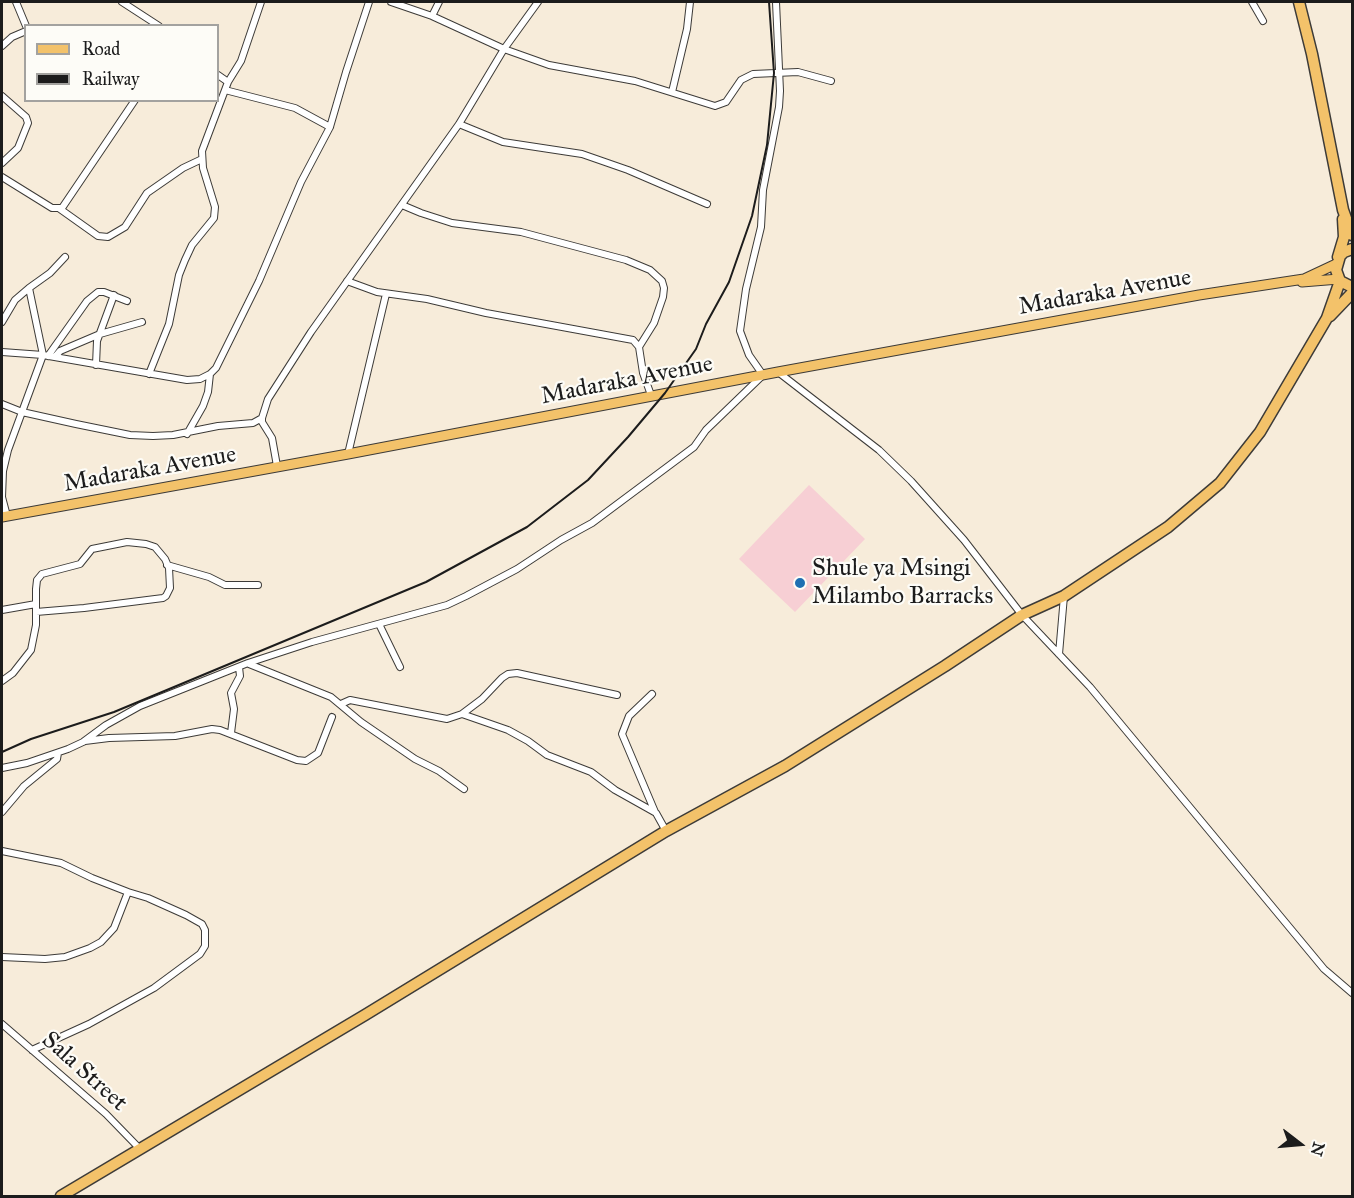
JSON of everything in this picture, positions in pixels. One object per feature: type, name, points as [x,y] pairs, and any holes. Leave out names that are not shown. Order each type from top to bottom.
[{"type":"highway","points":[[61,1197],[666,831],[785,766],[1022,615],[1064,596],[1168,527],[1220,483],[1260,432],[1327,318],[1340,280],[1336,263],[1344,237],[1343,210],[1312,54],[1299,2]]},
{"type":"highway","points":[[1343,210],[1352,234]]},
{"type":"highway","points":[[1336,263],[1344,252],[1353,249]]},
{"type":"highway","points":[[1340,280],[1353,287]]},
{"type":"highway","points":[[1327,318],[1353,293]]},
{"type":"main road","points":[[1261,285],[1304,279],[1336,263]]},
{"type":"main road","points":[[1261,285],[1340,280]]},
{"type":"main road","name":"Madaraka Avenue","points":[[4,516],[348,454],[651,395],[1261,285]]},
{"type":"street","points":[[16,2],[25,24]]},
{"type":"street","points":[[122,2],[156,24]]},
{"type":"street","points":[[150,374],[169,324],[179,275],[185,260],[192,245],[214,218],[215,207],[202,159],[204,147],[228,82],[241,61],[261,2]]},
{"type":"street","points":[[2,352],[48,356],[187,380],[200,379],[210,374],[216,368],[259,281],[301,182],[330,127],[369,2]]},
{"type":"street","points":[[392,2],[432,16],[504,49],[549,65],[635,81],[708,105],[718,106],[726,102],[746,76],[764,72],[805,73],[831,81]]},
{"type":"street","points":[[432,16],[440,2]]},
{"type":"street","points":[[2,404],[22,412],[130,435],[187,434],[218,426],[253,423],[262,418],[268,399],[287,369],[459,124],[504,49],[538,2]]},
{"type":"street","points":[[672,92],[687,29],[690,2]]},
{"type":"street","points":[[2,768],[58,753],[83,742],[106,725],[140,706],[248,663],[312,642],[447,604],[466,596],[592,523],[694,447],[706,430],[763,375],[749,355],[740,331],[746,290],[761,227],[764,190],[776,132],[780,72],[776,2]]},
{"type":"street","points":[[1252,2],[1263,21]]},
{"type":"street","points":[[2,46],[12,37],[24,32]]},
{"type":"street","points":[[219,76],[228,82]]},
{"type":"street","points":[[225,90],[295,108],[330,127]]},
{"type":"street","points":[[2,96],[26,117],[28,123],[18,148],[2,163]]},
{"type":"street","points":[[60,208],[68,202],[134,102]]},
{"type":"street","points":[[459,124],[503,142],[582,154],[628,170],[706,204]]},
{"type":"street","points":[[2,177],[52,208],[60,208],[98,236],[108,237],[125,227],[147,193],[183,168],[202,159]]},
{"type":"street","points":[[402,205],[452,223],[521,232],[626,260],[651,270],[662,281],[663,297],[654,323],[639,347]]},
{"type":"street","points":[[2,322],[15,300],[50,273],[65,257]]},
{"type":"street","points":[[347,281],[386,294],[427,299],[508,318],[628,338],[639,347],[643,373],[651,395]]},
{"type":"street","points":[[29,288],[48,356]]},
{"type":"street","points":[[4,516],[3,471],[22,412],[48,356],[87,301],[98,292],[114,295],[127,301]]},
{"type":"street","points":[[348,454],[386,294]]},
{"type":"street","points":[[96,365],[96,345],[114,295]]},
{"type":"street","points":[[48,356],[100,334],[142,322]]},
{"type":"street","points":[[778,372],[879,450],[912,481],[971,549],[1022,615],[1090,687],[1324,969],[1353,993]]},
{"type":"street","points":[[187,434],[203,406],[208,392],[210,374]]},
{"type":"street","points":[[262,418],[272,438],[277,466]]},
{"type":"street","points":[[2,681],[13,673],[31,650],[36,625],[36,612],[36,604],[37,580],[42,574],[80,564],[92,549],[120,543],[135,542],[151,545],[159,550],[168,565],[170,588],[163,598],[36,612]]},
{"type":"street","points":[[168,565],[209,577],[225,585],[258,585]]},
{"type":"street","points":[[1059,655],[1064,596]]},
{"type":"street","points":[[2,610],[36,604]]},
{"type":"street","points":[[379,624],[399,667]]},
{"type":"street","points":[[248,663],[324,693],[360,722],[464,789]]},
{"type":"street","points":[[231,733],[234,709],[231,693],[240,676],[239,667]]},
{"type":"street","points":[[340,704],[350,700],[447,719],[462,714],[482,699],[508,674],[526,675],[617,695]]},
{"type":"street","points":[[652,694],[629,716],[622,734],[666,831]]},
{"type":"street","points":[[462,714],[519,735],[547,755],[591,772],[615,790],[656,813]]},
{"type":"street","points":[[83,742],[118,737],[175,736],[212,729],[231,733],[297,760],[306,761],[318,753],[332,717]]},
{"type":"street","points":[[2,812],[24,786],[57,759],[58,753]]},
{"type":"street","points":[[2,851],[61,863],[92,878],[148,898],[202,924],[206,930],[203,950],[153,988],[89,1024],[32,1050]]},
{"type":"street","points":[[2,957],[45,959],[65,957],[90,948],[101,942],[114,928],[128,892]]},
{"type":"street","name":"Sala Street","points":[[2,1024],[106,1114],[141,1149]]},
{"type":"shaded area","points":[[809,485],[865,539],[795,612],[739,559]]},
{"type":"railway","points":[[2,752],[31,739],[114,712],[426,582],[527,527],[588,480],[665,393],[696,349],[706,324],[729,282],[752,216],[767,145],[774,73],[769,2]]},
{"type":"place","name":"Shule ya Msingi Milambo Barracks","points":[[800,583]]}]
